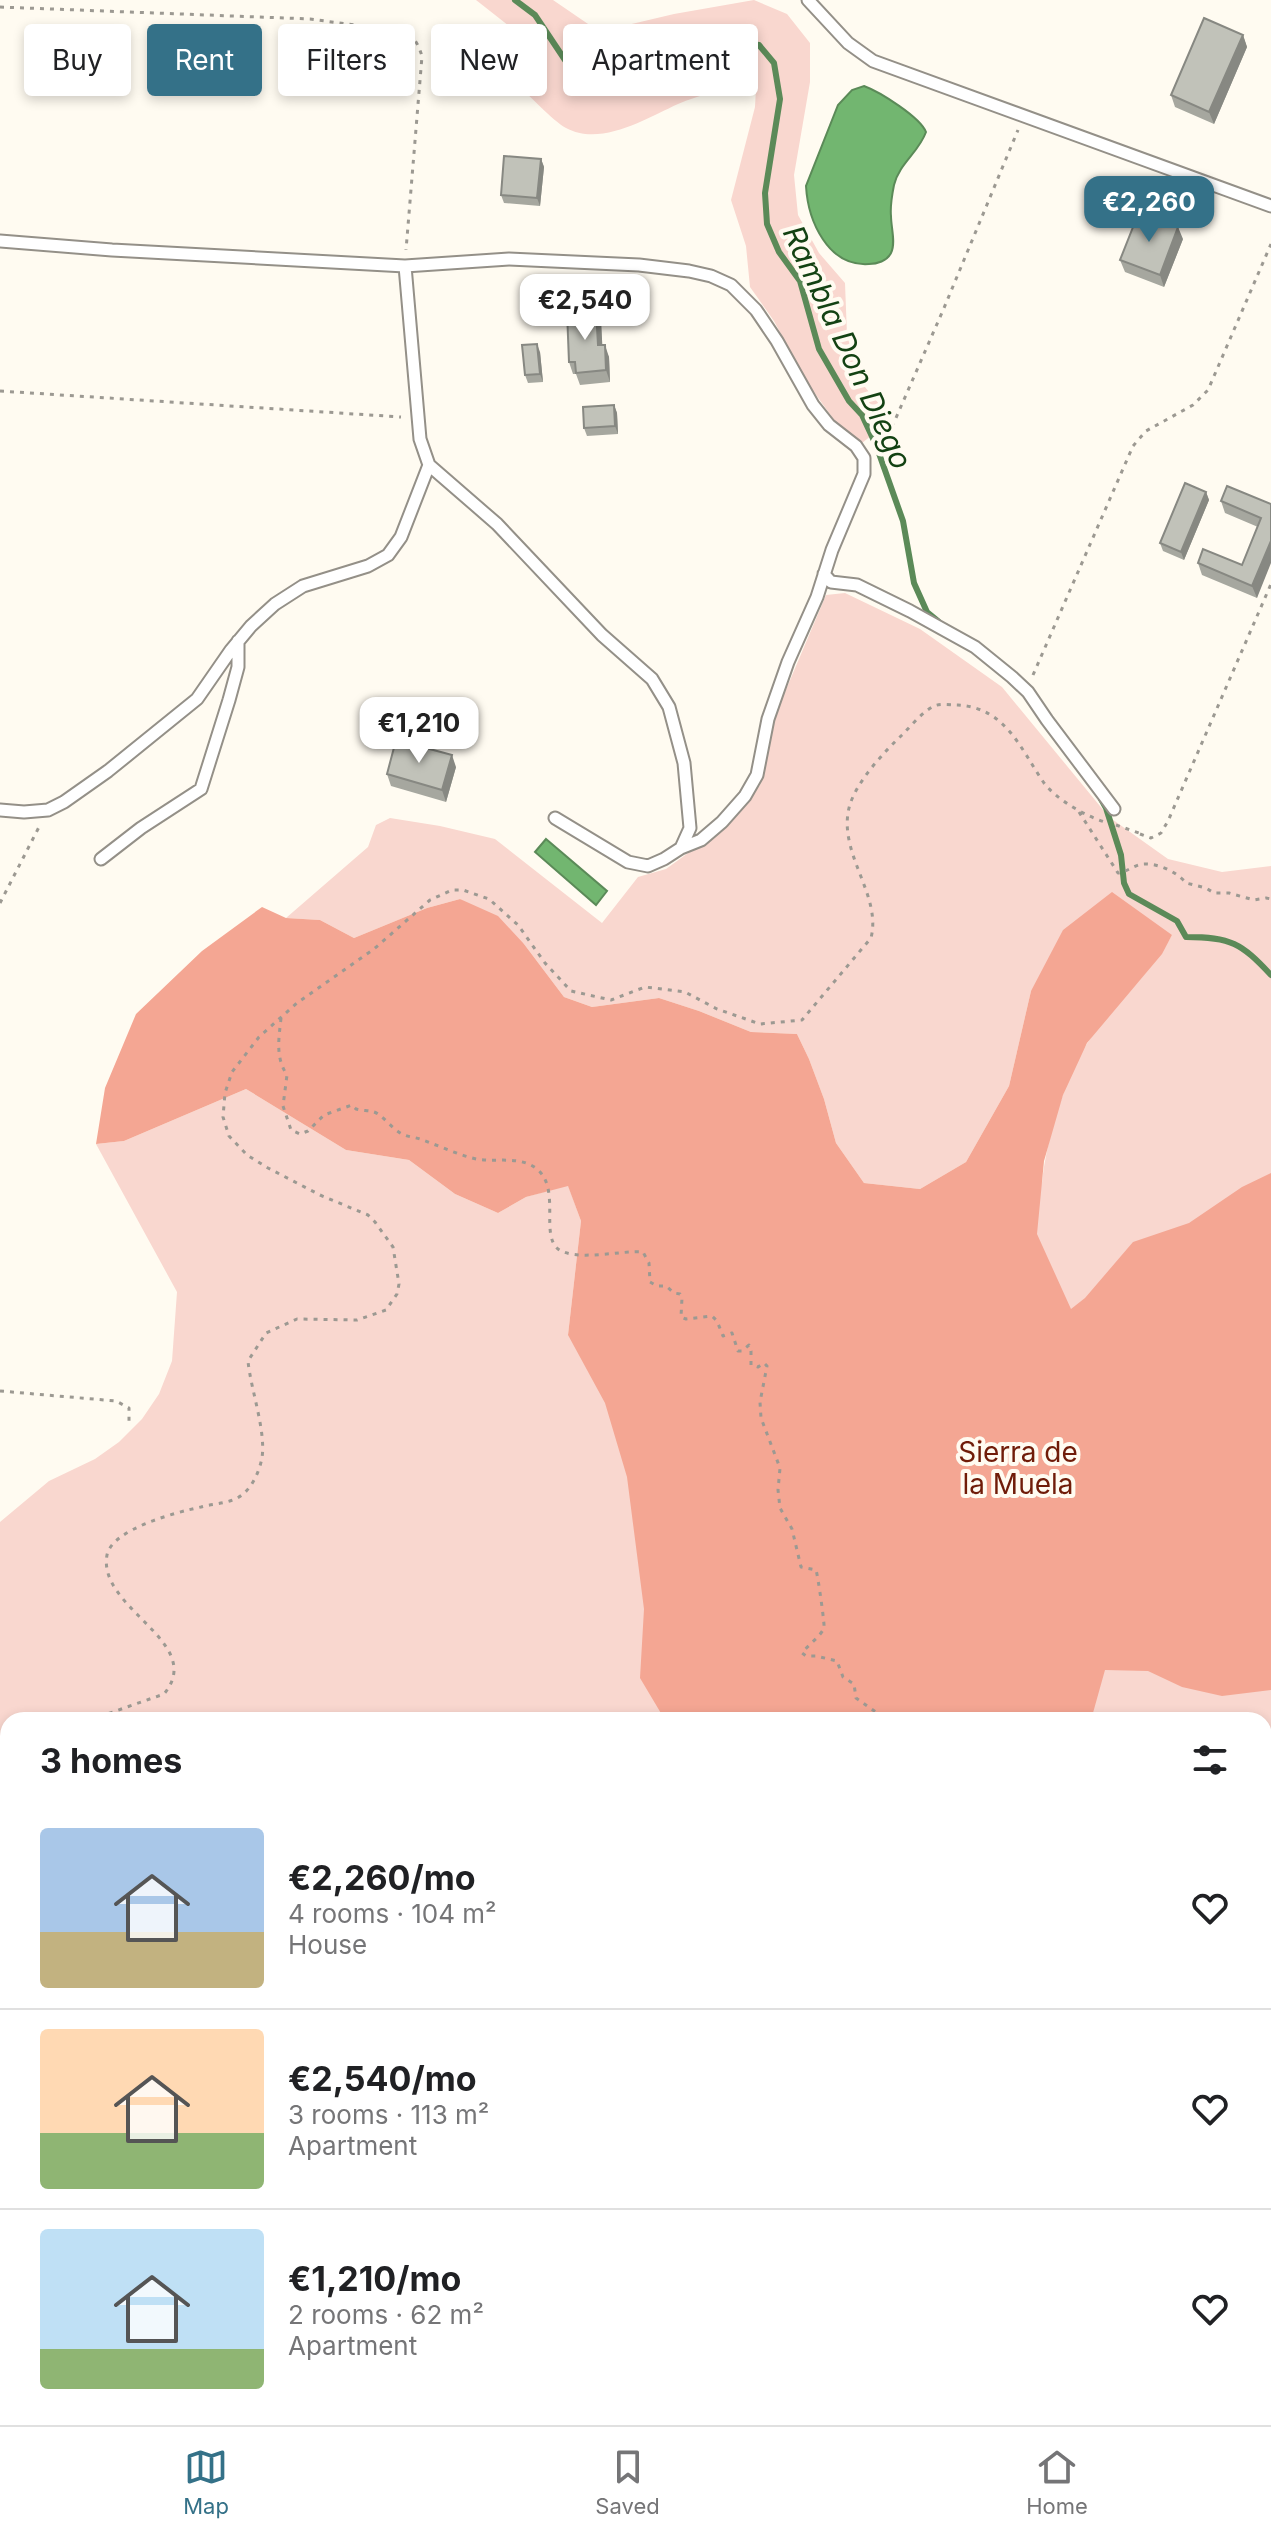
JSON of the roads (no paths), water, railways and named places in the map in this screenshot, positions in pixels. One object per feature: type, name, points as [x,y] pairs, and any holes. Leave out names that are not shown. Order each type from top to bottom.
[{"type":"lane","points":[[808,0],[848,43],[873,61],[1271,206]]},
{"type":"lane","points":[[0,241],[405,266],[509,259],[639,265],[711,276],[731,285],[756,310],[813,405],[829,425],[856,446],[864,458],[864,474],[768,719],[757,775],[745,796],[701,840],[648,866],[628,862],[555,818]]},
{"type":"lane","points":[[405,266],[417,418],[429,465],[497,524],[602,635],[652,679],[669,707],[684,763],[690,828],[681,848]]},
{"type":"lane","points":[[0,810],[48,810],[86,787],[197,699],[238,640],[275,604],[303,586],[368,566],[388,555],[401,537],[429,465]]},
{"type":"lane","points":[[824,574],[831,582],[857,585],[975,647],[1028,692],[1114,809]]},
{"type":"lane","points":[[101,859],[141,828],[201,789],[238,667],[238,640]]},
{"type":"waterway","name":"Rambla Don Diego","points":[[515,0],[535,15],[565,60],[598,73],[666,62],[696,47],[728,40],[759,45],[774,63],[780,99],[765,193],[767,224],[779,252],[800,281],[819,349],[849,401],[862,415],[876,445],[903,521],[914,583],[927,612],[938,621]]},
{"type":"waterway","name":"Rambla Don Diego","points":[[1101,799],[1121,855],[1124,883],[1129,894],[1177,921],[1186,937],[1214,938],[1234,944],[1271,975]]},
{"type":"park label","name":"Sierra de la Muela","points":[[1018,1468]]}]
